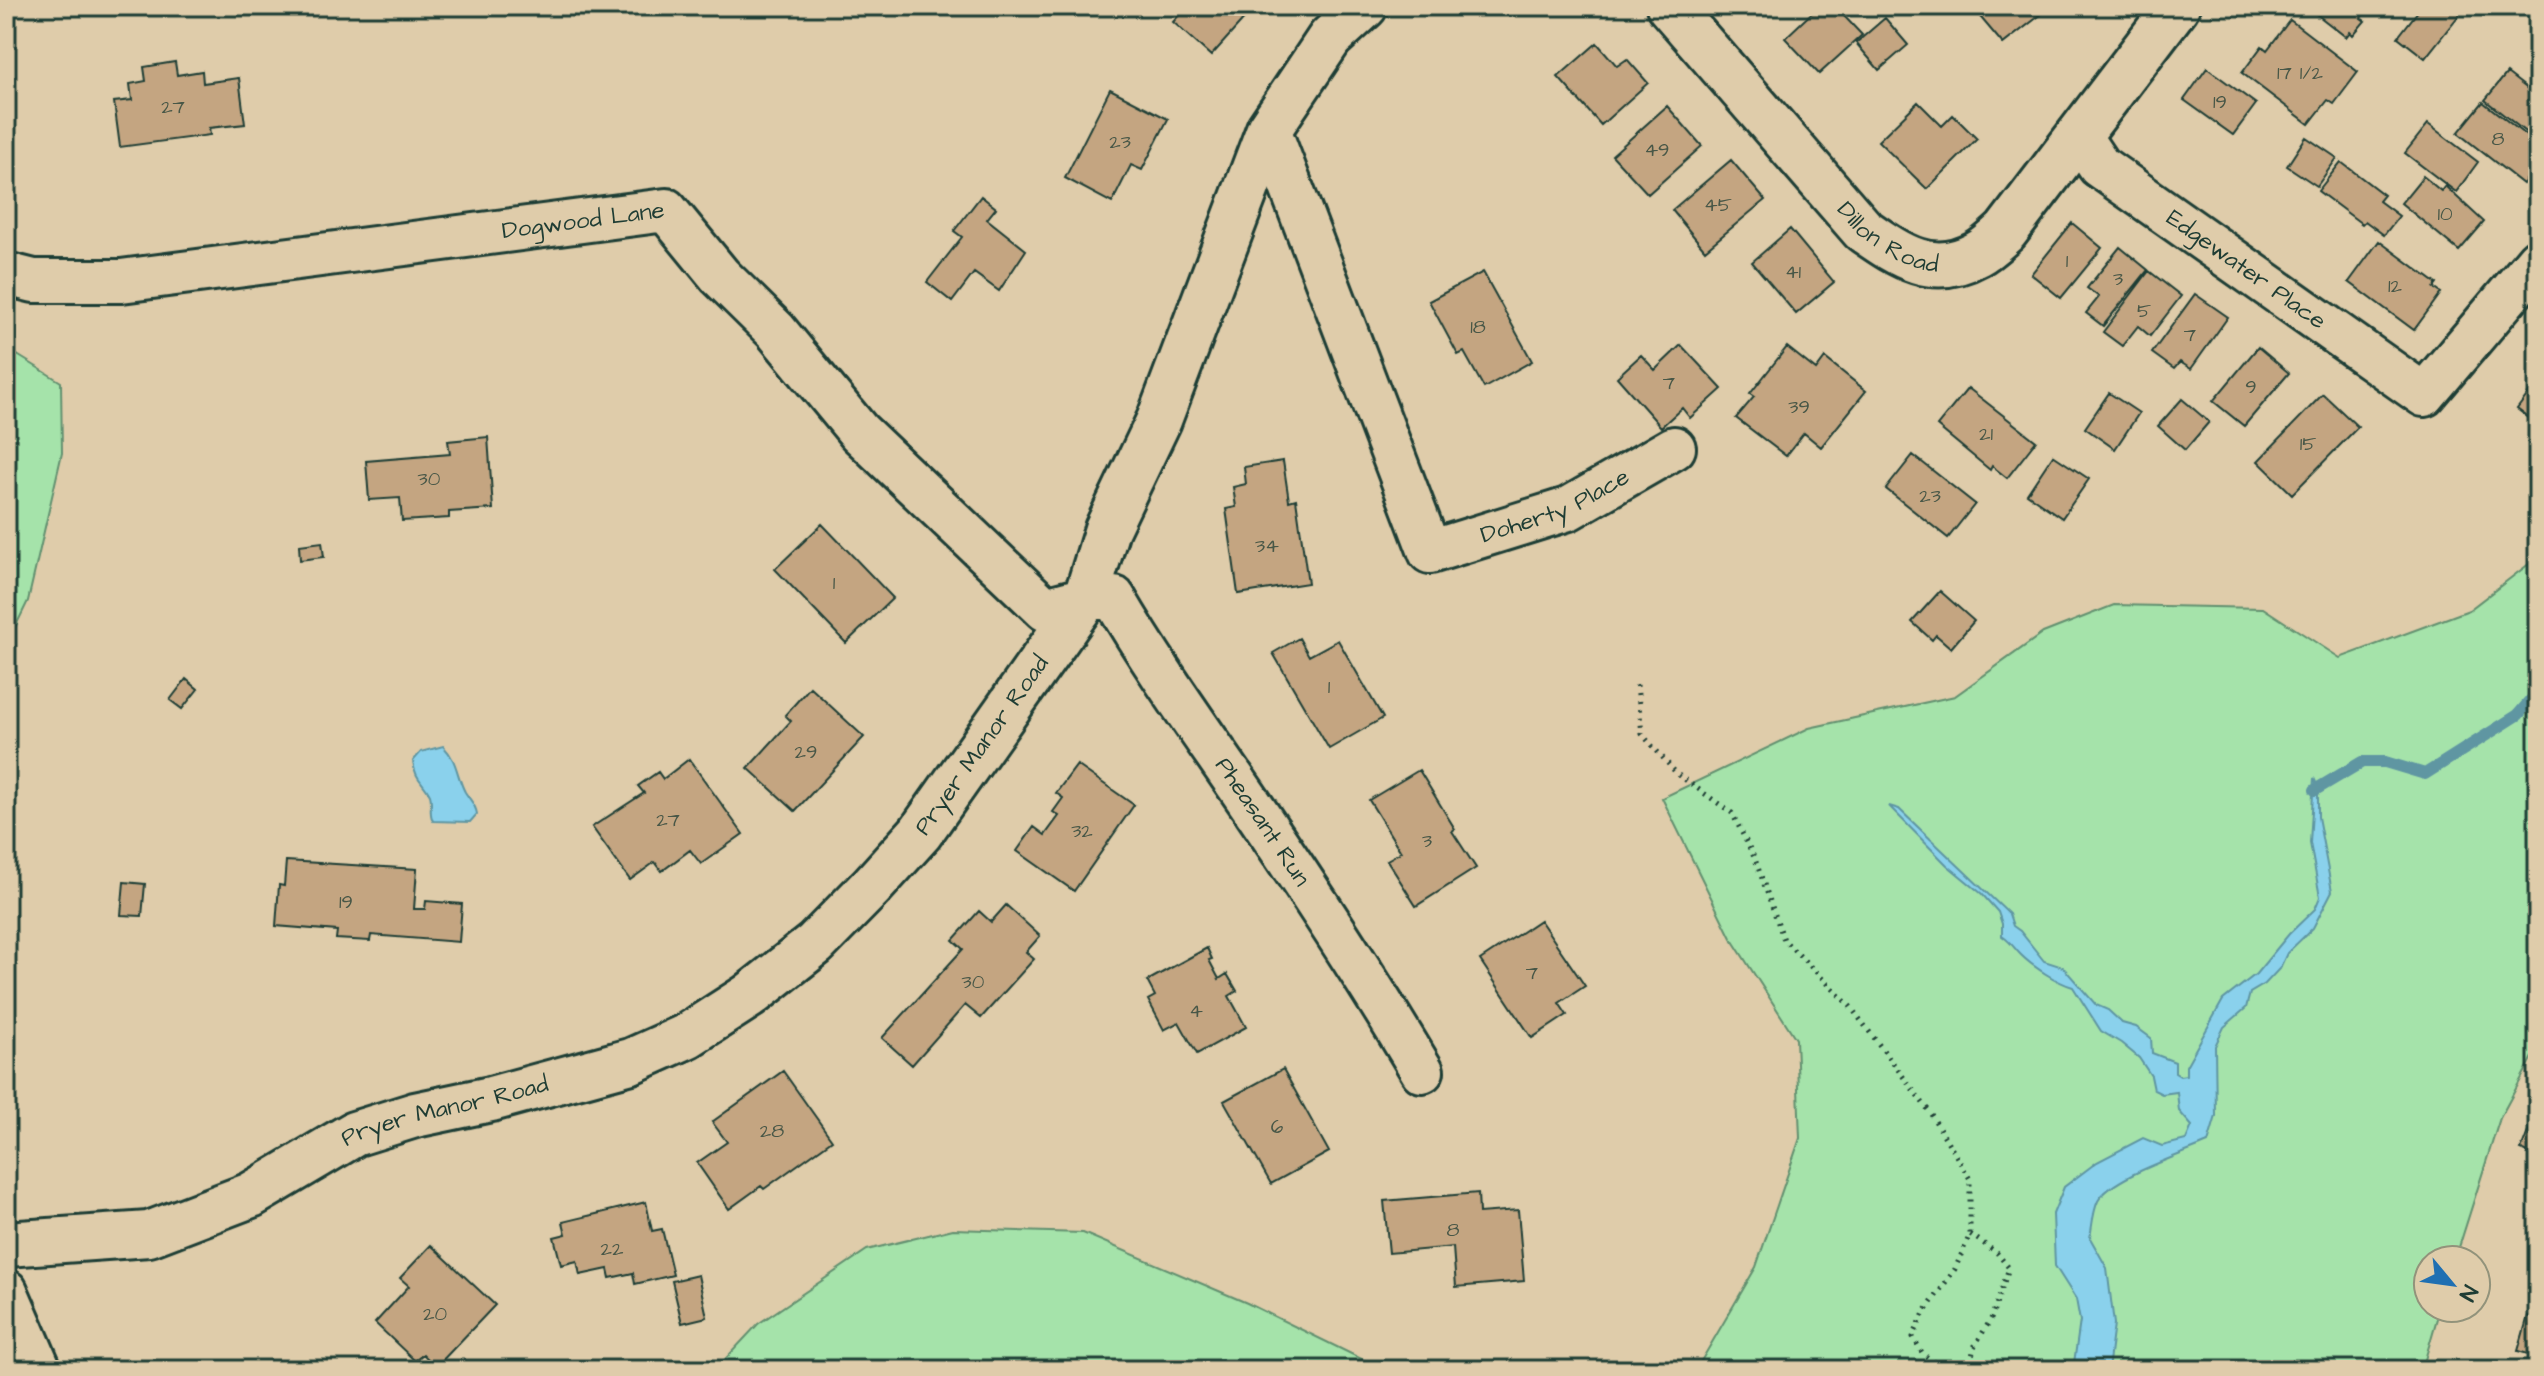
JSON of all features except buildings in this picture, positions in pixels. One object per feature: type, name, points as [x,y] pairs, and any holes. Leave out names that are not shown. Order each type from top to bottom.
[{"type":"street","points":[[1269,129],[1330,38],[1365,6]]},
{"type":"street","name":"Dillon Road","points":[[1669,6],[1863,230],[1894,252],[1920,263],[1942,266],[1976,255],[2006,231],[2177,6]]},
{"type":"street","name":"Doherty Place","points":[[1269,129],[1430,552],[1568,509],[1674,448]]},
{"type":"street","name":"Pryer Manor Road","points":[[6,1244],[149,1234],[251,1195],[354,1134],[415,1115],[491,1099],[631,1061],[687,1036],[749,996],[815,944],[920,833],[1086,598],[1107,529],[1159,420],[1269,129]]},
{"type":"street","name":"Edgewater Place","points":[[2079,136],[2099,166],[2424,395],[2538,260]]},
{"type":"street","name":"Dogwood Lane","points":[[6,274],[34,281],[121,281],[666,210],[720,276],[776,331],[859,432],[1045,609],[1086,598]]},
{"type":"street","name":"Pheasant Run","points":[[1086,598],[1114,598],[1146,653],[1389,1013],[1422,1071]]},
{"type":"street","points":[[6,1291],[40,1370]]},
{"type":"path","points":[[1637,685],[1642,734],[1677,774],[1732,813],[1755,859],[1784,940],[1850,1006],[1929,1111],[1970,1179],[1970,1234],[1955,1269],[1924,1313],[1913,1337],[1923,1354],[1944,1370]]},
{"type":"path","points":[[1969,1370],[1974,1347],[1991,1319],[2009,1268],[1997,1253],[1970,1234]]},
{"type":"green space","points":[[6,348],[61,382],[62,453],[28,601],[6,646]]},
{"type":"green space","points":[[2538,557],[2538,787],[2535,793],[2538,801],[2538,1048],[2500,1118],[2460,1244],[2412,1244],[2412,1324],[2435,1324],[2422,1370],[1683,1370],[1700,1363],[1756,1267],[1800,1138],[1796,1039],[1731,938],[1662,798],[1809,728],[1955,696],[2043,633],[2114,605],[2263,608],[2340,658],[2469,610]]},
{"type":"green space","points":[[953,1229],[1083,1233],[1247,1303],[1384,1370],[715,1370],[758,1324],[867,1250]]},
{"type":"water","points":[[443,746],[452,757],[465,792],[475,808],[477,814],[470,822],[433,821],[430,795],[417,776],[413,761],[421,752]]},
{"type":"water","points":[[2314,778],[2318,787],[2318,817],[2332,891],[2313,928],[2287,953],[2280,968],[2265,984],[2250,993],[2246,1008],[2224,1027],[2215,1046],[2216,1116],[2208,1143],[2131,1175],[2105,1192],[2098,1201],[2090,1238],[2107,1268],[2114,1324],[2108,1370],[2073,1370],[2080,1321],[2076,1299],[2055,1266],[2053,1214],[2064,1187],[2097,1162],[2143,1138],[2162,1146],[2186,1140],[2192,1126],[2179,1111],[2177,1092],[2162,1094],[2154,1090],[2151,1076],[2139,1058],[2101,1031],[2073,987],[2046,974],[2021,955],[2002,936],[1998,912],[1889,806],[1899,809],[2009,914],[2013,926],[2044,961],[2063,967],[2096,1005],[2151,1038],[2152,1053],[2175,1062],[2175,1073],[2180,1076],[2186,1075],[2186,1066],[2223,1000],[2256,974],[2289,934],[2315,909],[2320,897],[2310,843]]},
{"type":"waterway","points":[[2315,790],[2362,762],[2385,762],[2425,774],[2518,715],[2538,692]]}]
